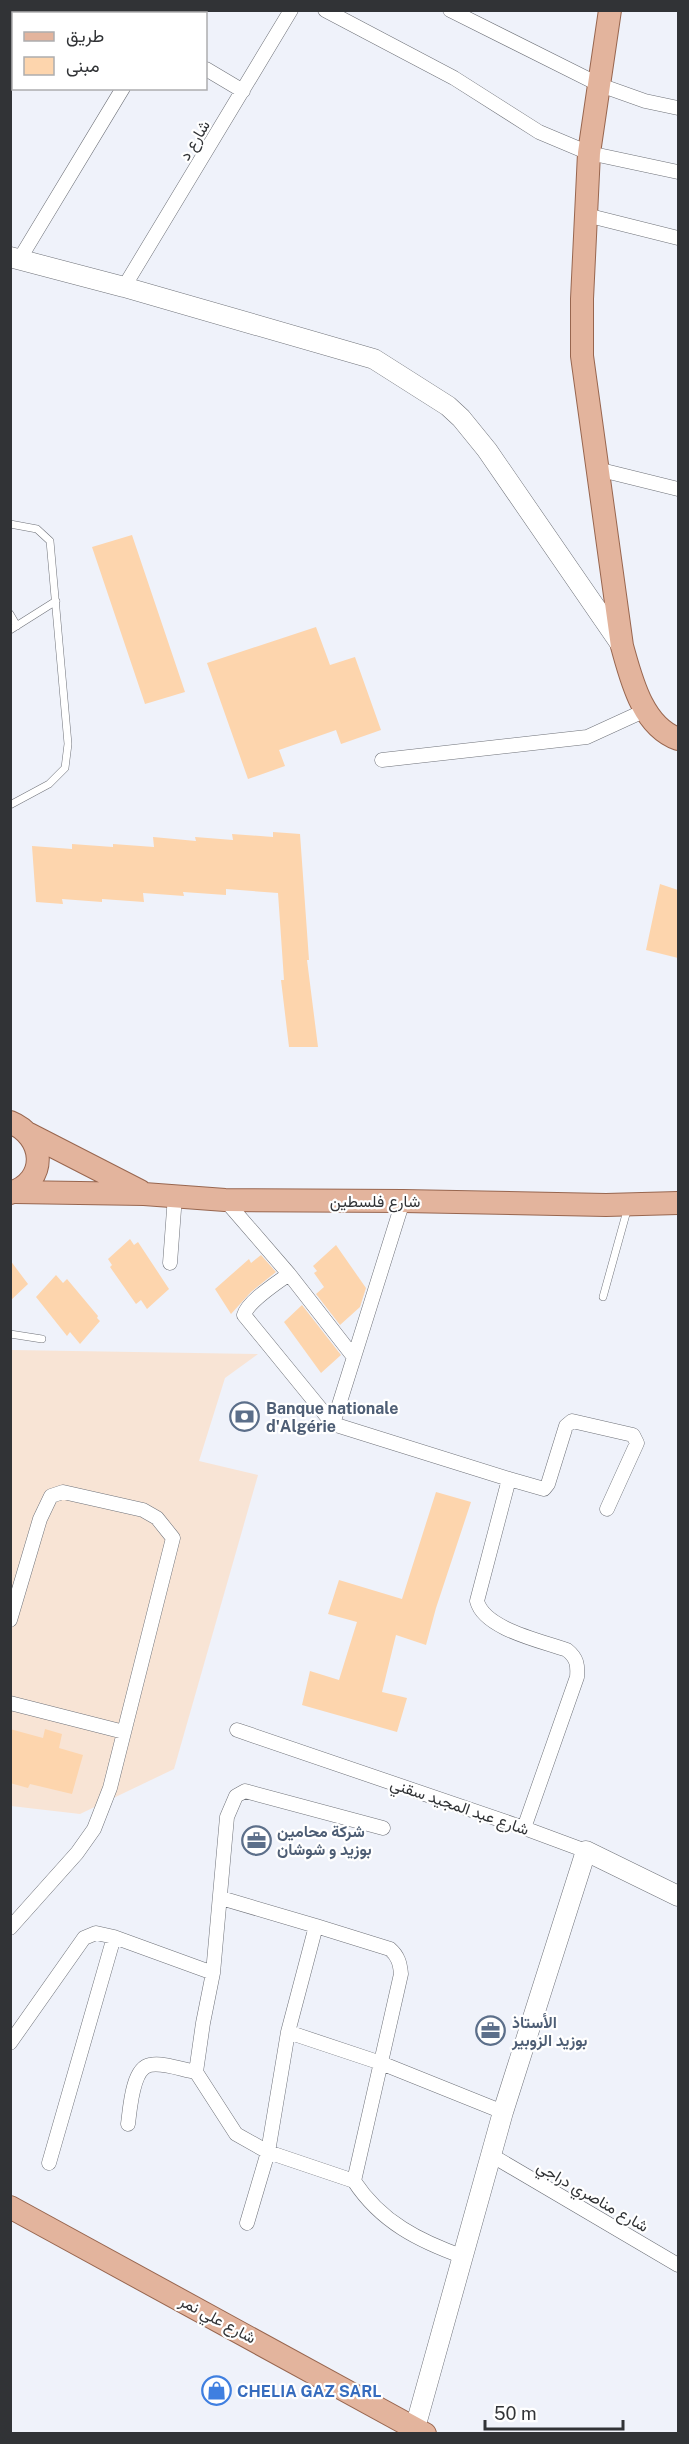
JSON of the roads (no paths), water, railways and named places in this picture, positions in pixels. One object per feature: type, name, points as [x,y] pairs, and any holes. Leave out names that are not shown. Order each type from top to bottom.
[{"type":"main road","points":[[610,10],[589,153],[582,299],[582,356],[622,646],[630,674],[646,710],[656,724],[678,739]]},
{"type":"main road","points":[[13,1193],[25,1186],[33,1177],[37,1166],[38,1155],[20,1128]]},
{"type":"main road","points":[[20,1128],[144,1194]]},
{"type":"main road","name":"شارع فلسطين","points":[[13,1193],[144,1194],[225,1200],[620,1206],[678,1203]]},
{"type":"main road","name":"شارع فلسطين","points":[[620,1206],[678,1218]]},
{"type":"main road","name":"شارع علي نمر","points":[[10,2207],[420,2431]]},
{"type":"street","name":"شارع د","points":[[124,287],[291,10]]},
{"type":"street","points":[[325,10],[454,78],[539,132],[589,153],[678,172]]},
{"type":"street","points":[[450,10],[600,86],[645,101],[678,108]]},
{"type":"street","points":[[207,70],[243,91]]},
{"type":"street","points":[[122,90],[15,259],[124,287],[374,359],[448,406],[487,450],[622,646]]},
{"type":"street","points":[[586,215],[678,238]]},
{"type":"street","points":[[597,469],[678,489]]},
{"type":"street","points":[[382,759],[587,737],[646,710]]},
{"type":"street","points":[[170,1263],[175,1196]]},
{"type":"street","points":[[225,1200],[289,1274],[353,1356]]},
{"type":"street","points":[[333,1424],[403,1201]]},
{"type":"street","points":[[289,1274],[245,1310],[244,1315],[333,1424],[544,1489],[548,1484],[566,1426],[572,1421],[633,1435],[637,1443],[607,1509]]},
{"type":"street","points":[[509,1479],[477,1601],[479,1609],[495,1624],[567,1650],[574,1656],[578,1669],[524,1828]]},
{"type":"street","points":[[10,1620],[44,1509],[51,1496],[63,1492],[143,1510],[165,1526],[173,1538],[110,1788],[94,1829],[77,1853],[10,1928]]},
{"type":"street","points":[[10,1704],[124,1732]]},
{"type":"street","name":"شارع عبد المجيد سقني","points":[[237,1730],[586,1851],[678,1896]]},
{"type":"street","points":[[383,1828],[245,1791],[236,1796],[227,1817],[213,1973],[196,2072],[236,2134],[268,2152],[354,2181],[366,2197],[405,2232],[428,2245],[464,2257]]},
{"type":"street","points":[[420,2431],[503,2112],[586,1851]]},
{"type":"street","points":[[221,1898],[390,1949],[399,1959],[401,1974],[354,2181]]},
{"type":"street","points":[[247,2223],[268,2152],[288,2032],[316,1926]]},
{"type":"street","points":[[10,2043],[84,1938],[96,1933],[213,1973]]},
{"type":"street","points":[[49,2163],[114,1938]]},
{"type":"street","points":[[288,2032],[381,2063],[503,2112]]},
{"type":"street","points":[[128,2124],[133,2089],[144,2067],[152,2064],[196,2072]]},
{"type":"street","name":"شارع مناصري دراجي","points":[[491,2155],[678,2265]]},
{"type":"lane","points":[[10,524],[37,529],[50,541],[68,744],[65,768],[49,784],[10,805]]},
{"type":"lane","points":[[10,614],[14,628],[56,601]]},
{"type":"lane","points":[[603,1297],[620,1206]]},
{"type":"lane","points":[[10,1334],[42,1339]]},
{"type":"place","name":"Banque nationale d'Algérie","points":[[245,1417]]},
{"type":"place","name":"شركة محامين بوزيد و شوشان","points":[[256,1840]]},
{"type":"place","name":"الأستاذ بوزيد الزوبير","points":[[491,2031]]},
{"type":"place","name":"CHELIA GAZ SARL","points":[[216,2391]]}]
